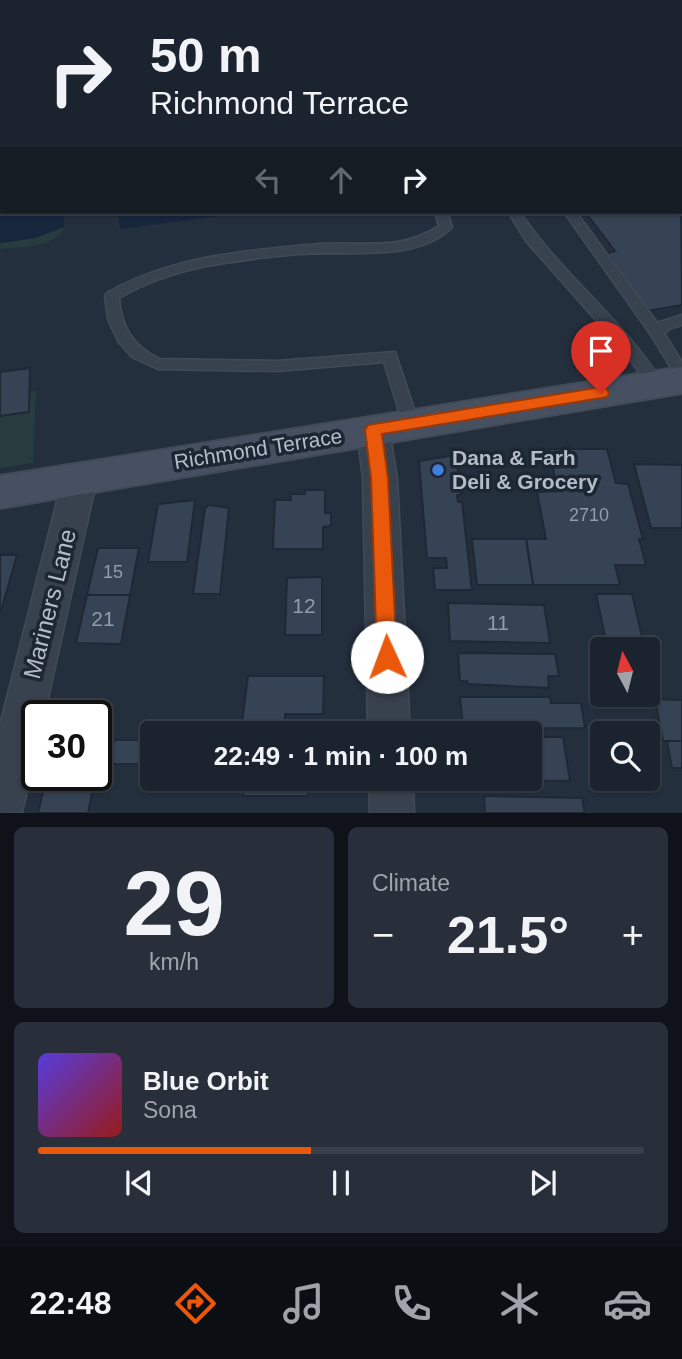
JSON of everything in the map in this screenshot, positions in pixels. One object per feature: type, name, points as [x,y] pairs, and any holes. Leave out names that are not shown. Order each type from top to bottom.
[{"type":"main road","name":"Richmond Terrace","points":[[0,492],[673,379]]},
{"type":"street","points":[[389,721],[380,478],[392,427]]},
{"type":"street","name":"Mariners Lane","points":[[0,812],[80,478]]},
{"type":"street","points":[[391,791],[392,813]]},
{"type":"lane","points":[[392,427],[390,356],[277,366],[158,364],[142,358],[125,343],[112,309],[112,296],[129,284],[154,274],[225,261],[323,248],[382,249],[420,243],[446,227],[442,214]]},
{"type":"lane","points":[[515,214],[531,238],[631,350],[673,379]]},
{"type":"lane","points":[[571,214],[656,332],[673,379]]},
{"type":"lane","points":[[656,332],[666,324],[682,320]]},
{"type":"green space","points":[[64,227],[60,234],[46,243],[0,249],[0,243],[35,238]]},
{"type":"green space","points":[[36,391],[33,463],[0,468],[0,416],[29,412],[29,392]]},
{"type":"water","points":[[0,214],[64,214],[64,227],[35,238],[0,243]]},
{"type":"water","points":[[118,214],[235,214],[120,229]]},
{"type":"building","points":[[587,214],[681,214],[682,305],[647,311],[607,253],[615,251]]},
{"type":"building","points":[[30,368],[29,412],[0,416],[0,372]]},
{"type":"building","points":[[549,449],[607,449],[616,483],[628,484],[643,539],[639,539],[646,565],[615,565],[620,585],[533,585],[526,539],[546,539],[537,492],[558,491]]},
{"type":"building","points":[[456,455],[461,495],[457,495],[458,502],[462,502],[472,590],[435,590],[433,568],[447,568],[446,558],[427,558],[419,461]]},
{"type":"building","points":[[634,464],[682,465],[682,528],[651,528]]},
{"type":"building","points":[[305,490],[325,490],[325,513],[331,513],[331,526],[323,527],[323,549],[273,549],[275,500],[291,500],[290,494],[305,494]]},
{"type":"building","points":[[195,500],[187,562],[148,562],[158,504]]},
{"type":"building","points":[[209,505],[229,508],[220,594],[193,594],[205,508]]},
{"type":"building","points":[[472,539],[526,539],[533,585],[477,585]]},
{"type":"building","points":[[98,548],[139,548],[130,595],[87,595]]},
{"type":"building","points":[[0,555],[17,555],[0,614]]},
{"type":"building","points":[[322,577],[322,635],[285,635],[287,578]]},
{"type":"building","points":[[596,594],[632,594],[642,637],[605,637]]},
{"type":"building","points":[[87,595],[130,595],[121,644],[76,643]]},
{"type":"building","points":[[448,603],[544,605],[550,643],[450,641]]},
{"type":"building","points":[[458,653],[555,654],[559,676],[548,676],[549,688],[468,684],[467,681],[460,681]]},
{"type":"building","points":[[248,676],[324,676],[323,714],[285,714],[285,721],[242,721]]},
{"type":"building","points":[[460,697],[550,697],[551,703],[581,703],[585,728],[542,728],[542,721],[462,721]]},
{"type":"building","points":[[660,699],[682,700],[682,741],[663,741],[657,707],[660,707]]},
{"type":"building","points":[[542,737],[563,737],[570,781],[542,781]]},
{"type":"building","points":[[114,740],[140,740],[140,764],[112,764]]},
{"type":"building","points":[[667,741],[682,741],[682,768],[672,768]]},
{"type":"building","points":[[43,791],[92,791],[88,813],[38,813]]},
{"type":"building","points":[[308,791],[308,796],[243,796],[243,792],[221,792]]},
{"type":"building","points":[[484,796],[582,798],[585,813],[485,813]]},
{"type":"place","name":"Dana & Farh Deli & Grocery","points":[[438,470]]},
{"type":"route","points":[[387,657],[380,478],[373,430],[601,393]]}]
